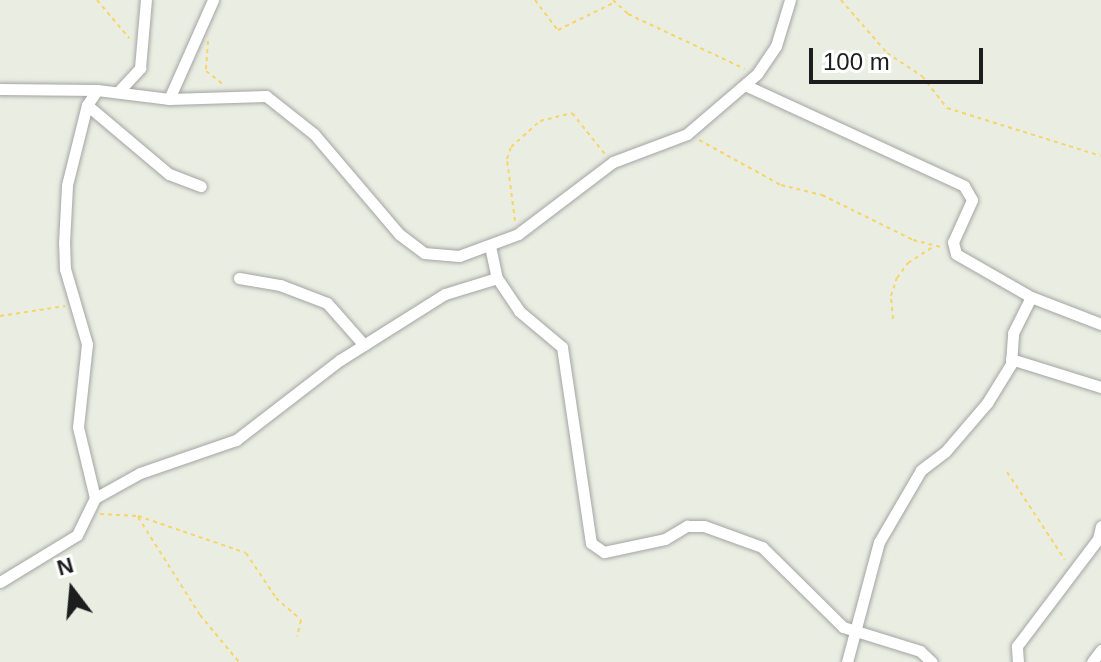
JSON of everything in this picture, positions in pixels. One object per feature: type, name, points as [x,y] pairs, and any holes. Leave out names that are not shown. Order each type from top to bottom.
[{"type":"street","points":[[118,92],[140,68],[146,0]]},
{"type":"street","points":[[169,99],[213,0]]},
{"type":"street","points":[[0,89],[97,90],[169,99],[252,93],[288,110],[399,234],[424,253],[459,256],[518,234],[613,162],[687,134],[747,86],[757,74],[776,46],[790,0]]},
{"type":"street","points":[[747,86],[964,186],[972,200],[953,249],[1031,297],[1101,324]]},
{"type":"street","points":[[0,582],[77,535],[91,514],[95,498],[78,427],[87,344],[65,269],[67,185],[87,105],[97,90]]},
{"type":"street","points":[[87,105],[169,174],[201,186]]},
{"type":"street","points":[[490,246],[497,278],[519,311],[562,347],[591,543],[604,552],[665,539],[687,526],[704,526],[762,547],[843,627],[920,651],[932,662]]},
{"type":"street","points":[[239,278],[280,285],[327,303],[364,345]]},
{"type":"street","points":[[95,498],[140,473],[236,440],[364,345],[445,294],[497,278]]},
{"type":"street","points":[[847,662],[879,542],[921,470],[945,452],[987,403],[1011,359],[1013,333],[1031,297]]},
{"type":"street","points":[[1011,359],[1101,387]]},
{"type":"street","points":[[1018,662],[1017,646],[1072,572],[1101,526]]},
{"type":"street","points":[[1092,662],[1101,650]]},
{"type":"path","points":[[97,0],[141,51]]},
{"type":"path","points":[[535,0],[558,30],[614,1],[628,14],[757,74]]},
{"type":"path","points":[[841,0],[887,53],[922,76],[947,108],[1101,156]]},
{"type":"path","points":[[209,32],[206,71],[212,79],[252,93]]},
{"type":"path","points":[[518,234],[507,159],[511,147],[540,121],[557,113],[572,113],[613,162]]},
{"type":"path","points":[[687,134],[781,185],[822,195],[934,247],[953,249]]},
{"type":"path","points":[[893,319],[891,296],[897,278],[908,263],[934,247]]},
{"type":"path","points":[[0,316],[75,305]]},
{"type":"path","points":[[1007,472],[1072,572]]},
{"type":"path","points":[[91,514],[138,516],[246,553],[276,598],[301,620],[297,637]]},
{"type":"path","points":[[138,516],[200,615],[239,662]]}]
